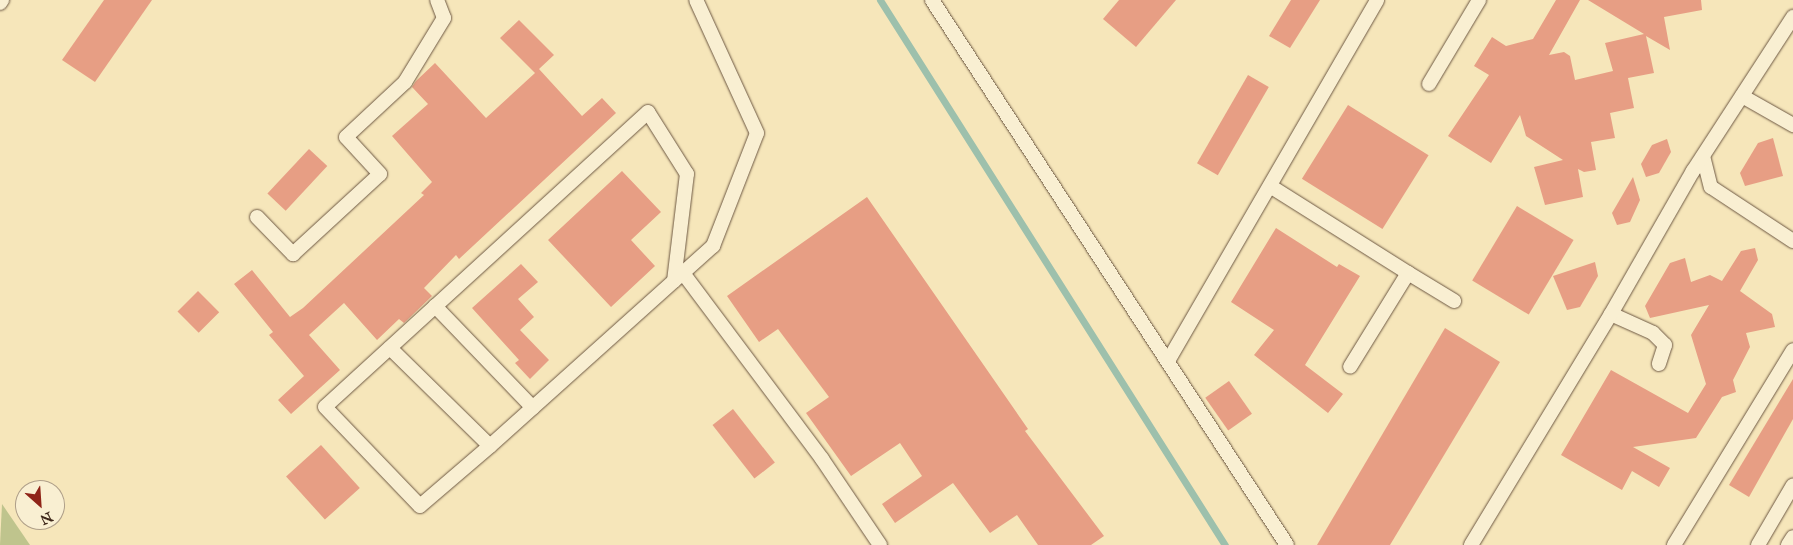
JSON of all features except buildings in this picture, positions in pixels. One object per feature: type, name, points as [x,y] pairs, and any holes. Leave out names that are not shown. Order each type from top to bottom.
[{"type":"lane","points":[[257,217],[293,254],[380,174],[346,137],[405,82],[444,18],[437,0]]},
{"type":"lane","points":[[696,0],[757,133],[713,246],[678,277],[533,408],[420,506],[325,407],[648,112],[687,174],[678,277],[822,459],[880,545]]},
{"type":"lane","points":[[932,0],[1287,545]]},
{"type":"lane","points":[[1168,361],[1377,0]]},
{"type":"lane","points":[[1429,84],[1480,0]]},
{"type":"lane","points":[[1471,545],[1611,314],[1703,156],[1793,18]]},
{"type":"lane","points":[[1742,96],[1793,126]]},
{"type":"lane","points":[[1703,156],[1711,187],[1793,241]]},
{"type":"lane","points":[[1270,186],[1454,301]]},
{"type":"lane","points":[[1350,367],[1408,273]]},
{"type":"lane","points":[[435,306],[533,408]]},
{"type":"lane","points":[[1611,314],[1653,333],[1665,345],[1659,364]]},
{"type":"lane","points":[[390,348],[490,446]]},
{"type":"lane","points":[[1674,545],[1793,350]]},
{"type":"lane","points":[[1758,545],[1793,485]]},
{"type":"lane","points":[[1788,545],[1793,537]]},
{"type":"green space","points":[[2,504],[15,523],[15,530],[20,530],[30,545],[0,545]]},
{"type":"waterway","points":[[880,0],[1225,545]]}]
